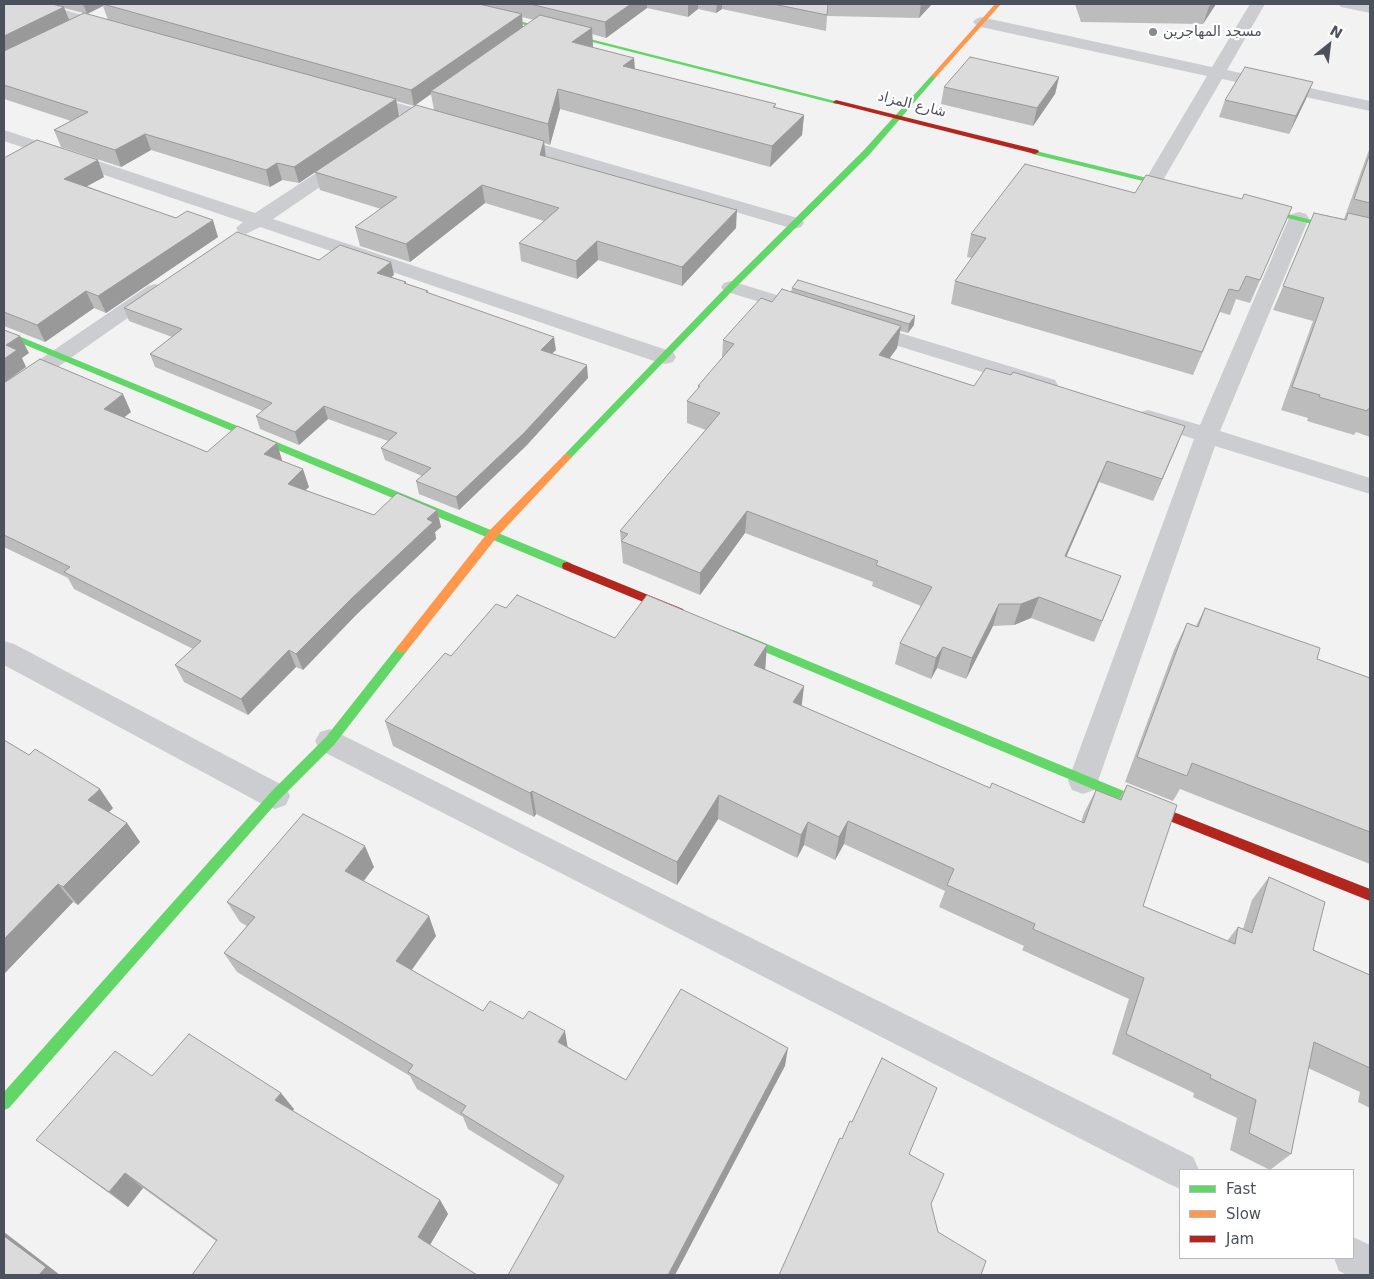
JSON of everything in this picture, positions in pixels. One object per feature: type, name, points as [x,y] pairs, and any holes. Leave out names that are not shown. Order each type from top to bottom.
[{"type":"street","points":[[27,4],[126,32]]},
{"type":"street","name":"شارع المزاد","points":[[446,4],[540,26],[1189,191]]},
{"type":"street","points":[[4,1103],[275,796],[330,742],[493,534],[731,287],[866,153],[998,4]]},
{"type":"street","points":[[1153,182],[1257,4]]},
{"type":"street","points":[[1346,4],[1370,9]]},
{"type":"street","points":[[72,30],[106,13]]},
{"type":"street","points":[[981,22],[1370,106]]},
{"type":"street","points":[[517,43],[540,26]]},
{"type":"street","points":[[342,92],[425,108],[455,124]]},
{"type":"street","points":[[393,130],[425,108]]},
{"type":"street","points":[[4,135],[665,357]]},
{"type":"street","points":[[492,136],[794,223]]},
{"type":"street","points":[[232,237],[361,151]]},
{"type":"street","points":[[1244,205],[1370,236]]},
{"type":"street","points":[[1083,781],[1207,435],[1299,218]]},
{"type":"street","points":[[4,394],[166,282]]},
{"type":"street","points":[[731,287],[1064,390]]},
{"type":"street","points":[[4,333],[687,615]]},
{"type":"street","points":[[1131,411],[1370,486]]},
{"type":"street","points":[[724,630],[1083,781],[1370,895]]},
{"type":"street","points":[[4,652],[275,796]]},
{"type":"street","points":[[330,742],[1179,1169]]},
{"type":"street","points":[[1354,1258],[1370,1266]]},
{"type":"building","points":[[4,4],[52,4],[64,7],[4,36]]},
{"type":"building","points":[[103,4],[479,4],[522,14],[411,90]]},
{"type":"building","points":[[530,4],[631,4],[605,22]]},
{"type":"building","points":[[773,4],[828,4],[827,15]]},
{"type":"building","points":[[84,13],[396,99],[294,167],[277,163],[266,170],[145,134],[115,150],[54,130],[88,112],[4,85],[4,51]]},
{"type":"building","points":[[540,15],[592,28],[572,42],[634,58],[623,66],[776,104],[773,107],[804,115],[772,146],[558,89],[548,124],[431,91]]},
{"type":"building","points":[[970,57],[1059,77],[1037,108],[944,87]]},
{"type":"building","points":[[1245,67],[1313,82],[1296,116],[1225,100]]},
{"type":"building","points":[[416,105],[544,141],[540,155],[737,210],[682,267],[597,241],[576,261],[519,243],[559,208],[482,185],[406,244],[355,227],[397,197],[315,172]]},
{"type":"building","points":[[37,140],[98,160],[64,179],[176,218],[187,211],[213,220],[98,296],[86,291],[37,325],[4,312],[4,158]]},
{"type":"building","points":[[1370,153],[1370,203],[1354,199]]},
{"type":"building","points":[[1025,164],[1135,193],[1146,175],[1242,199],[1244,194],[1292,207],[1260,280],[1246,276],[1239,291],[1229,289],[1202,352],[955,281],[986,238],[971,234]]},
{"type":"building","points":[[1314,213],[1346,220],[1348,213],[1370,218],[1370,409],[1367,411],[1292,387],[1324,298],[1283,286]]},
{"type":"building","points":[[237,232],[319,260],[340,245],[391,262],[377,273],[554,337],[541,350],[587,365],[524,433],[456,497],[416,481],[431,468],[381,448],[397,433],[324,406],[295,432],[256,416],[272,403],[150,354],[182,329],[124,308]]},
{"type":"building","points":[[798,280],[915,316],[909,324],[792,288]]},
{"type":"building","points":[[782,289],[901,326],[879,355],[974,386],[986,368],[1011,375],[1013,372],[1185,426],[1162,479],[1107,461],[1065,556],[1121,576],[1102,621],[1039,597],[1021,604],[999,604],[972,658],[943,647],[936,658],[900,643],[932,587],[876,565],[878,561],[747,511],[700,573],[621,541],[628,534],[620,531],[720,413],[687,401],[734,344],[723,340],[761,298],[772,302]]},
{"type":"building","points":[[4,330],[20,336],[6,345],[17,350],[4,359]]},
{"type":"building","points":[[40,359],[123,394],[104,409],[207,452],[237,426],[277,443],[264,454],[303,469],[288,484],[374,515],[397,493],[437,510],[427,519],[433,522],[296,654],[289,650],[241,699],[175,665],[201,641],[64,572],[70,567],[4,535],[4,383]]},
{"type":"building","points":[[517,595],[615,638],[647,595],[767,645],[754,665],[804,686],[793,702],[990,788],[992,783],[1084,823],[1096,790],[1121,800],[1127,785],[1177,805],[1143,906],[1235,944],[1238,927],[1252,933],[1269,877],[1325,902],[1313,950],[1370,975],[1370,1068],[1314,1042],[1291,1154],[1249,1133],[1256,1100],[1210,1078],[1211,1075],[1126,1034],[1144,978],[1033,929],[1035,924],[947,885],[954,869],[848,821],[839,837],[808,822],[801,835],[719,795],[677,862],[532,791],[530,793],[385,721],[445,653],[451,656],[496,604],[506,608]]},
{"type":"building","points":[[1205,608],[1320,648],[1317,659],[1370,678],[1370,832],[1192,763],[1187,776],[1137,757],[1187,623],[1198,627]]},
{"type":"building","points":[[4,740],[29,755],[35,749],[100,789],[88,800],[127,823],[63,887],[58,884],[4,939]]},
{"type":"building","points":[[303,814],[365,846],[345,871],[429,916],[396,961],[483,1011],[490,1001],[523,1019],[529,1011],[565,1031],[558,1042],[626,1080],[681,989],[788,1048],[668,1275],[508,1275],[564,1176],[461,1113],[466,1106],[408,1072],[413,1065],[224,953],[255,917],[227,902]]},
{"type":"building","points":[[189,1034],[281,1093],[275,1100],[440,1200],[418,1237],[477,1275],[192,1275],[217,1240],[125,1173],[109,1192],[36,1140],[115,1051],[152,1076]]},
{"type":"building","points":[[882,1058],[937,1088],[909,1154],[944,1174],[931,1204],[938,1232],[986,1261],[981,1275],[779,1275],[840,1138],[842,1139],[850,1121],[852,1122]]},
{"type":"building","points":[[4,1236],[46,1267],[39,1275],[4,1275]]},
{"type":"traffic: fast","points":[[446,4],[836,102]]},
{"type":"traffic: fast","points":[[567,457],[731,287],[866,153],[934,76]]},
{"type":"traffic: fast","points":[[1035,152],[1180,188]]},
{"type":"traffic: fast","points":[[1253,207],[1370,236]]},
{"type":"traffic: fast","points":[[4,333],[567,566]]},
{"type":"traffic: fast","points":[[733,634],[1166,814]]},
{"type":"traffic: fast","points":[[4,1103],[275,796],[330,741],[402,649]]},
{"type":"traffic: slow","points":[[934,76],[998,4]]},
{"type":"traffic: slow","points":[[402,649],[493,534],[567,457]]},
{"type":"traffic: jam","points":[[836,102],[1035,152]]},
{"type":"traffic: jam","points":[[567,566],[679,612]]},
{"type":"traffic: jam","points":[[1166,814],[1370,895]]},
{"type":"place","name":"مسجد المهاجرين","points":[[1153,32]]}]
